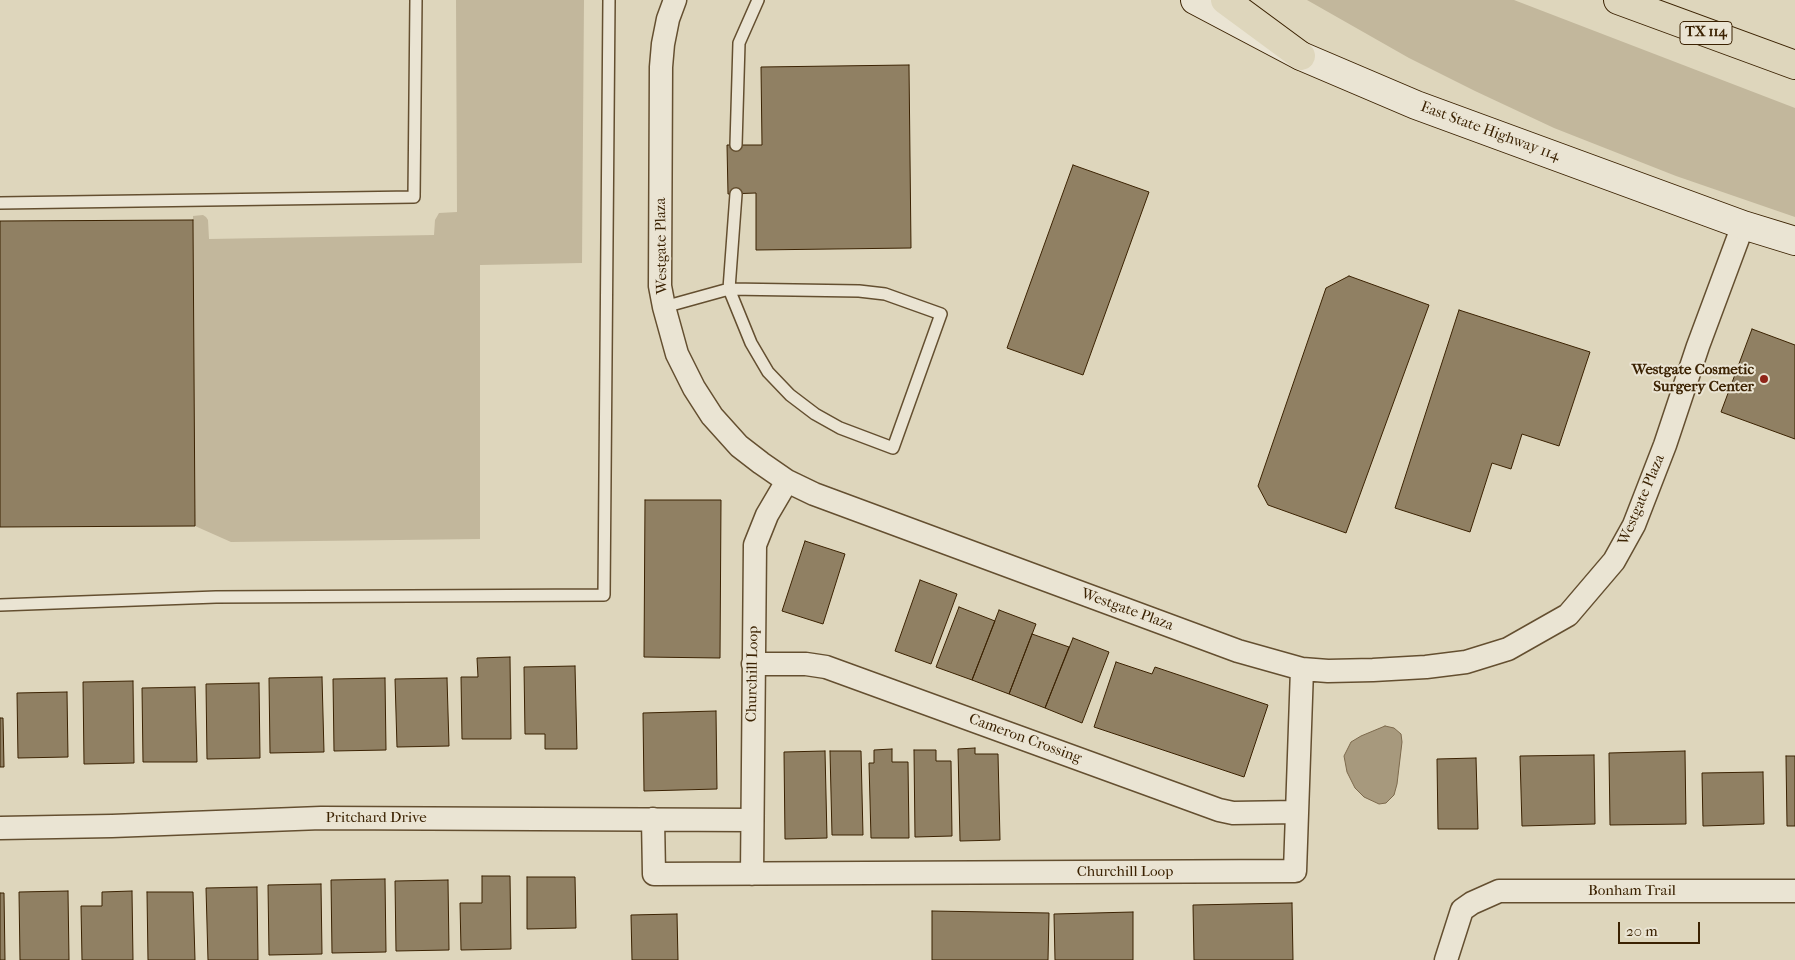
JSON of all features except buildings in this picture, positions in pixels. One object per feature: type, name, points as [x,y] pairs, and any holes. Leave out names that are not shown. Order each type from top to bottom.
[{"type":"highway","points":[[1225,0],[1301,56]]},
{"type":"highway","name":"TX 114","points":[[1618,0],[1795,65]]},
{"type":"main road","name":"East State Highway 114","points":[[1195,0],[1301,56],[1416,105],[1743,225],[1795,241]]},
{"type":"street","name":"Westgate Plaza","points":[[675,0],[663,44],[661,67],[660,286],[677,354],[694,388],[712,416],[739,446],[787,481],[853,510],[1238,651],[1302,669],[1328,671],[1382,670],[1466,662],[1508,649],[1568,614],[1614,561],[1634,525],[1665,445],[1698,346],[1743,225]]},
{"type":"street","name":"Churchill Loop","points":[[752,874],[753,664],[756,545],[767,515],[787,481]]},
{"type":"street","name":"Cameron Crossing","points":[[753,664],[806,664],[826,667],[1219,810],[1233,813],[1297,812]]},
{"type":"street","name":"Churchill Loop","points":[[653,818],[654,874],[1295,871],[1302,669]]},
{"type":"street","name":"Pritchard Drive","points":[[0,828],[321,818],[653,818],[752,820]]},
{"type":"street","name":"Bonham Trail","points":[[1446,960],[1462,910],[1472,903],[1499,891],[1795,891]]},
{"type":"lane","points":[[0,203],[414,197],[416,0]]},
{"type":"lane","points":[[0,605],[216,597],[604,594],[609,0]]},
{"type":"lane","points":[[736,145],[739,43],[758,0]]},
{"type":"lane","points":[[664,307],[729,289],[860,290],[885,294],[941,314],[893,448],[840,428],[815,414],[790,396],[768,372],[751,343],[729,289],[736,194]]},
{"type":"shaded area","points":[[456,0],[584,0],[582,263],[480,265],[480,539],[231,542],[195,526],[193,216],[203,215],[206,217],[208,220],[209,239],[434,235],[435,220],[439,213],[457,212]]},
{"type":"shaded area","points":[[1307,0],[1514,0],[1795,108],[1795,217],[1676,176],[1554,128],[1409,58]]},
{"type":"shaded area","points":[[1385,726],[1394,728],[1401,734],[1402,742],[1394,795],[1386,803],[1379,804],[1364,797],[1355,788],[1347,772],[1344,756],[1351,742]]},
{"type":"place","name":"Westgate Cosmetic Surgery Center","points":[[1764,379]]}]
